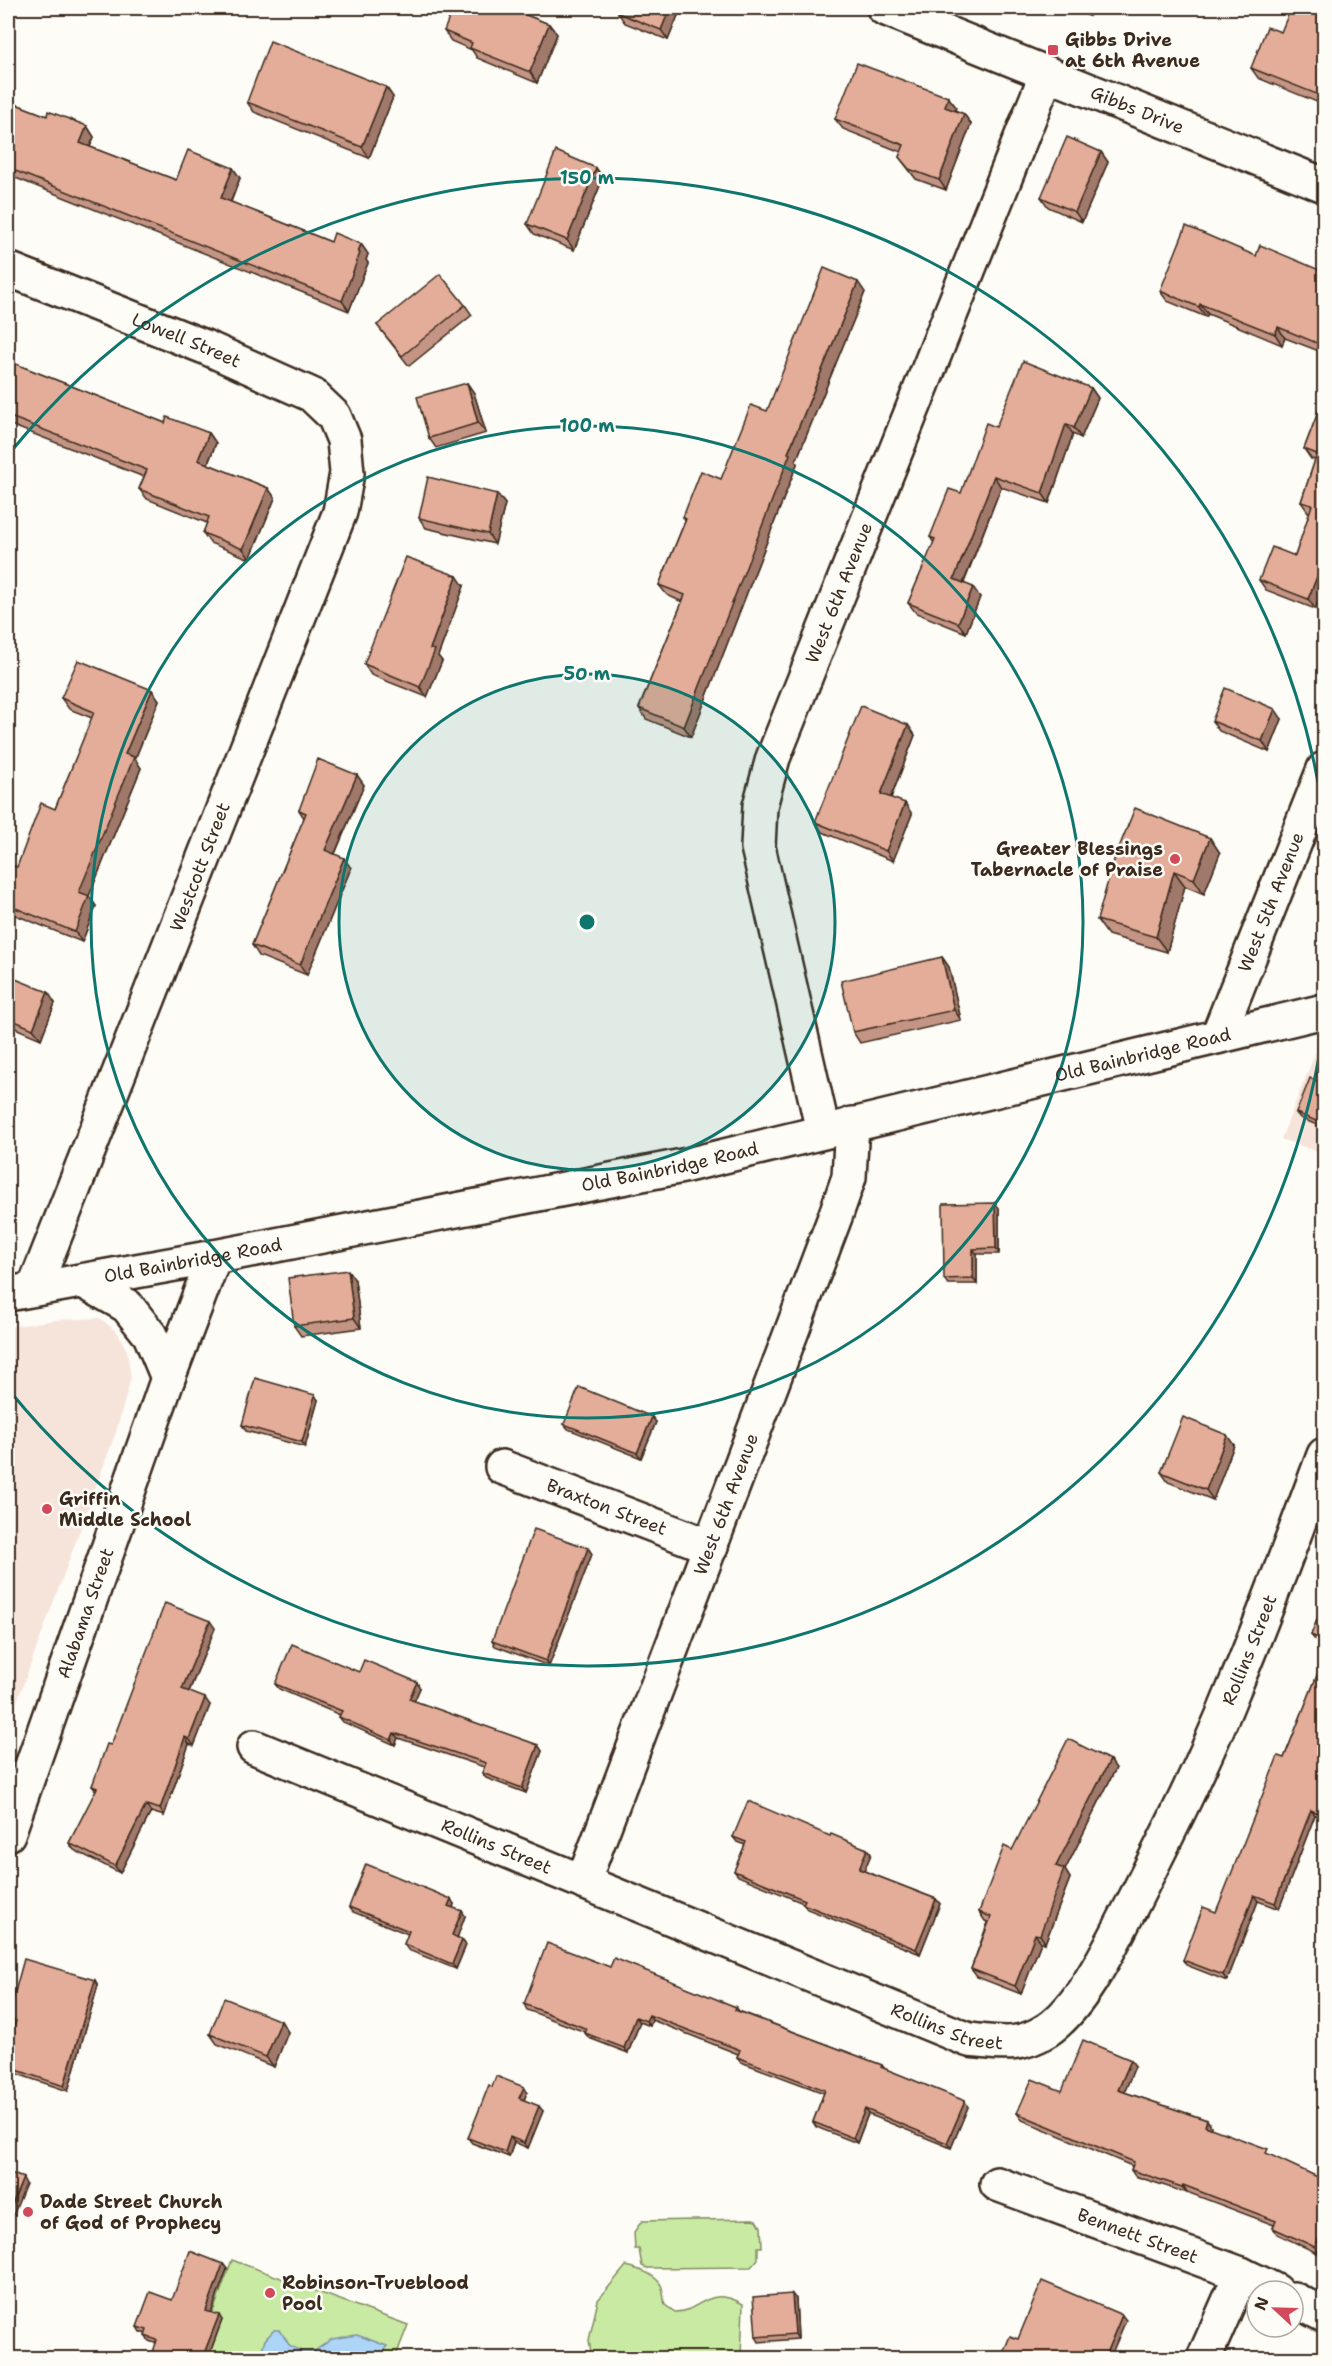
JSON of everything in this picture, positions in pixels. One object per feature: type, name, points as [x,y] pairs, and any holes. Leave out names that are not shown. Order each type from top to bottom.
[{"type":"street","name":"Gibbs Drive","points":[[884,8],[1324,185]]},
{"type":"street","name":"West 6th Avenue","points":[[584,1882],[849,1177],[838,1128],[758,848],[760,806],[773,758],[1047,73]]},
{"type":"street","name":"Lowell Street","points":[[8,269],[205,347],[312,395],[334,416],[344,440]]},
{"type":"street","name":"Westcott Street","points":[[21,1292],[340,512],[347,473],[344,440]]},
{"type":"street","name":"West 5th Avenue","points":[[1218,1036],[1324,769]]},
{"type":"street","name":"Old Bainbridge Road","points":[[21,1292],[683,1166],[1324,1011]]},
{"type":"street","name":"Alabama Street","points":[[8,1834],[168,1378],[214,1257]]},
{"type":"street","points":[[82,1281],[127,1306],[150,1335],[168,1378]]},
{"type":"street","name":"Rollins Street","points":[[255,1748],[969,2040],[1007,2044],[1026,2042],[1049,2029],[1066,2013],[1097,1972],[1175,1821],[1232,1693],[1324,1455]]},
{"type":"street","name":"Braxton Street","points":[[502,1467],[711,1547]]},
{"type":"street","name":"Bennett Street","points":[[997,2184],[1251,2279]]},
{"type":"street","points":[[1204,2358],[1241,2274]]},
{"type":"street","points":[[1305,2305],[1324,2315]]},
{"type":"shaded area","points":[[1324,1047],[1324,1154],[1281,1139],[1317,1049]]},
{"type":"shaded area","name":"Griffin Middle School","points":[[100,1318],[118,1333],[127,1351],[131,1378],[116,1432],[8,1726],[8,1327],[56,1320]]},
{"type":"green space","points":[[757,2220],[761,2227],[762,2247],[758,2247],[758,2259],[751,2267],[647,2268],[642,2266],[639,2249],[635,2249],[634,2232],[642,2221]]},
{"type":"green space","name":"Robinson-Trueblood Pool","points":[[232,2260],[408,2325],[395,2358],[196,2358]]},
{"type":"green space","points":[[626,2266],[654,2277],[662,2287],[665,2305],[675,2312],[692,2308],[705,2300],[721,2297],[743,2304],[741,2358],[592,2358],[589,2340],[598,2300]]},
{"type":"water","points":[[274,2330],[280,2330],[289,2345],[304,2353],[313,2352],[332,2339],[357,2335],[387,2346],[382,2358],[259,2358],[265,2340]]},
{"type":"building","points":[[453,8],[508,8],[549,24],[530,72],[470,48],[472,43],[444,31]]},
{"type":"building","points":[[620,8],[670,8],[661,30],[618,13]]},
{"type":"building","points":[[1291,8],[1324,8],[1324,97],[1251,68],[1267,27],[1281,32]]},
{"type":"building","points":[[270,41],[386,87],[362,147],[247,102]]},
{"type":"building","points":[[857,63],[948,97],[945,107],[964,114],[939,180],[909,169],[899,157],[904,145],[835,119]]},
{"type":"building","points":[[8,101],[47,116],[48,111],[87,126],[80,143],[176,180],[188,150],[233,168],[221,198],[331,242],[334,233],[361,244],[358,252],[360,253],[342,301],[8,168]]},
{"type":"building","points":[[1067,137],[1101,152],[1075,212],[1041,197]]},
{"type":"building","points":[[556,151],[596,168],[567,240],[527,224]]},
{"type":"building","points":[[1186,226],[1256,256],[1260,245],[1324,272],[1324,346],[1278,327],[1275,334],[1200,304],[1199,307],[1160,291]]},
{"type":"building","points":[[824,268],[858,282],[788,453],[790,454],[684,727],[639,708],[685,595],[659,585],[686,519],[683,517],[701,471],[721,479],[751,405],[767,411]]},
{"type":"building","points":[[440,274],[465,305],[402,356],[377,325]]},
{"type":"building","points":[[8,361],[165,423],[167,417],[209,433],[198,460],[268,488],[243,549],[203,533],[209,517],[139,489],[147,470],[8,416]]},
{"type":"building","points":[[1023,361],[1091,388],[1074,428],[1066,424],[1042,493],[994,476],[954,579],[973,587],[958,623],[908,603],[935,539],[930,537],[949,489],[961,493],[986,423],[996,427]]},
{"type":"building","points":[[467,383],[478,423],[429,438],[417,397]]},
{"type":"building","points":[[1320,407],[1324,409],[1324,559],[1308,599],[1259,580],[1272,547],[1295,556],[1312,505],[1301,502],[1317,454],[1304,449]]},
{"type":"building","points":[[428,477],[497,494],[488,534],[419,518]]},
{"type":"building","points":[[406,557],[457,576],[430,649],[435,650],[420,687],[364,664]]},
{"type":"building","points":[[78,660],[152,690],[125,754],[134,757],[79,892],[89,896],[75,932],[8,905],[8,864],[17,867],[41,803],[55,809],[94,712],[61,698]]},
{"type":"building","points":[[1225,688],[1275,709],[1262,741],[1212,721]]},
{"type":"building","points":[[861,706],[908,725],[881,794],[905,803],[886,851],[815,822]]},
{"type":"building","points":[[318,759],[357,775],[325,850],[344,858],[300,965],[252,945],[306,813],[299,810]]},
{"type":"building","points":[[1135,808],[1210,838],[1194,879],[1174,871],[1156,937],[1097,920],[1114,860]]},
{"type":"building","points":[[942,957],[954,1010],[853,1032],[841,981]]},
{"type":"building","points":[[8,976],[48,992],[33,1029],[8,1018]]},
{"type":"building","points":[[1310,1078],[1324,1084],[1324,1124],[1296,1113]]},
{"type":"building","points":[[995,1203],[996,1248],[973,1249],[973,1278],[944,1279],[943,1204]]},
{"type":"building","points":[[348,1270],[354,1318],[294,1326],[288,1278]]},
{"type":"building","points":[[255,1378],[315,1395],[302,1442],[242,1425]]},
{"type":"building","points":[[579,1387],[652,1417],[637,1453],[564,1424]]},
{"type":"building","points":[[1183,1417],[1227,1435],[1206,1490],[1161,1472]]},
{"type":"building","points":[[534,1529],[588,1548],[546,1661],[492,1641]]},
{"type":"building","points":[[1324,1602],[1324,1641],[1311,1635]]},
{"type":"building","points":[[165,1603],[210,1621],[182,1689],[205,1698],[189,1739],[185,1737],[160,1809],[146,1805],[115,1866],[69,1843],[97,1788],[92,1786],[107,1744],[111,1745]]},
{"type":"building","points":[[292,1644],[359,1672],[364,1660],[417,1682],[409,1699],[538,1745],[522,1788],[482,1773],[486,1763],[394,1733],[391,1740],[339,1717],[342,1711],[275,1684]]},
{"type":"building","points":[[1324,1658],[1324,1764],[1321,1773],[1324,1775],[1324,1804],[1320,1814],[1311,1810],[1275,1903],[1254,1895],[1223,1975],[1183,1960],[1203,1907],[1216,1912],[1278,1756],[1284,1758]]},
{"type":"building","points":[[1068,1739],[1110,1760],[1056,1866],[1064,1869],[1040,1935],[1035,1934],[1015,1986],[971,1969],[991,1917],[979,1912],[1004,1846],[1012,1850]]},
{"type":"building","points":[[748,1801],[867,1849],[859,1869],[936,1899],[916,1949],[803,1904],[805,1900],[734,1871],[746,1842],[733,1837]]},
{"type":"building","points":[[366,1864],[451,1899],[448,1906],[462,1911],[452,1935],[462,1940],[452,1964],[404,1944],[409,1931],[349,1907]]},
{"type":"building","points":[[547,1943],[610,1967],[614,1958],[736,2007],[735,2010],[882,2065],[881,2067],[965,2101],[947,2143],[865,2109],[853,2138],[813,2122],[825,2090],[737,2057],[740,2050],[649,2015],[646,2021],[636,2017],[624,2048],[585,2033],[587,2029],[524,2004]]},
{"type":"building","points":[[24,1959],[95,1980],[64,2086],[8,2067],[8,2047],[16,2021],[8,2017]]},
{"type":"building","points":[[224,1998],[281,2021],[266,2057],[210,2034]]},
{"type":"building","points":[[1083,2040],[1131,2060],[1118,2090],[1207,2120],[1205,2126],[1268,2149],[1266,2153],[1324,2180],[1324,2225],[1315,2247],[1273,2228],[1276,2221],[1183,2185],[1182,2187],[1131,2170],[1134,2162],[1017,2113],[1032,2079],[1062,2091]]},
{"type":"building","points":[[496,2076],[524,2087],[519,2098],[539,2106],[524,2143],[510,2137],[505,2152],[468,2138],[489,2085],[492,2087]]},
{"type":"building","points":[[8,2172],[23,2178],[8,2214]]},
{"type":"building","points":[[190,2251],[223,2264],[206,2311],[219,2315],[203,2356],[190,2351],[188,2358],[151,2358],[157,2340],[145,2336],[147,2330],[137,2327],[150,2292],[172,2300]]},
{"type":"building","points":[[1042,2281],[1122,2315],[1104,2358],[1001,2358],[1010,2336],[1018,2339]]},
{"type":"building","points":[[792,2294],[795,2334],[756,2337],[753,2297]]},
{"type":"place","name":"Gibbs Drive at 6th Avenue","points":[[1053,50]]},
{"type":"place","name":"Greater Blessings Tabernacle of Praise","points":[[1175,859]]},
{"type":"place","name":"Griffin Middle School","points":[[47,1509]]},
{"type":"place","name":"Dade Street Church of God of Prophecy","points":[[28,2212]]},
{"type":"place","name":"Robinson-Trueblood Pool","points":[[270,2293]]}]
